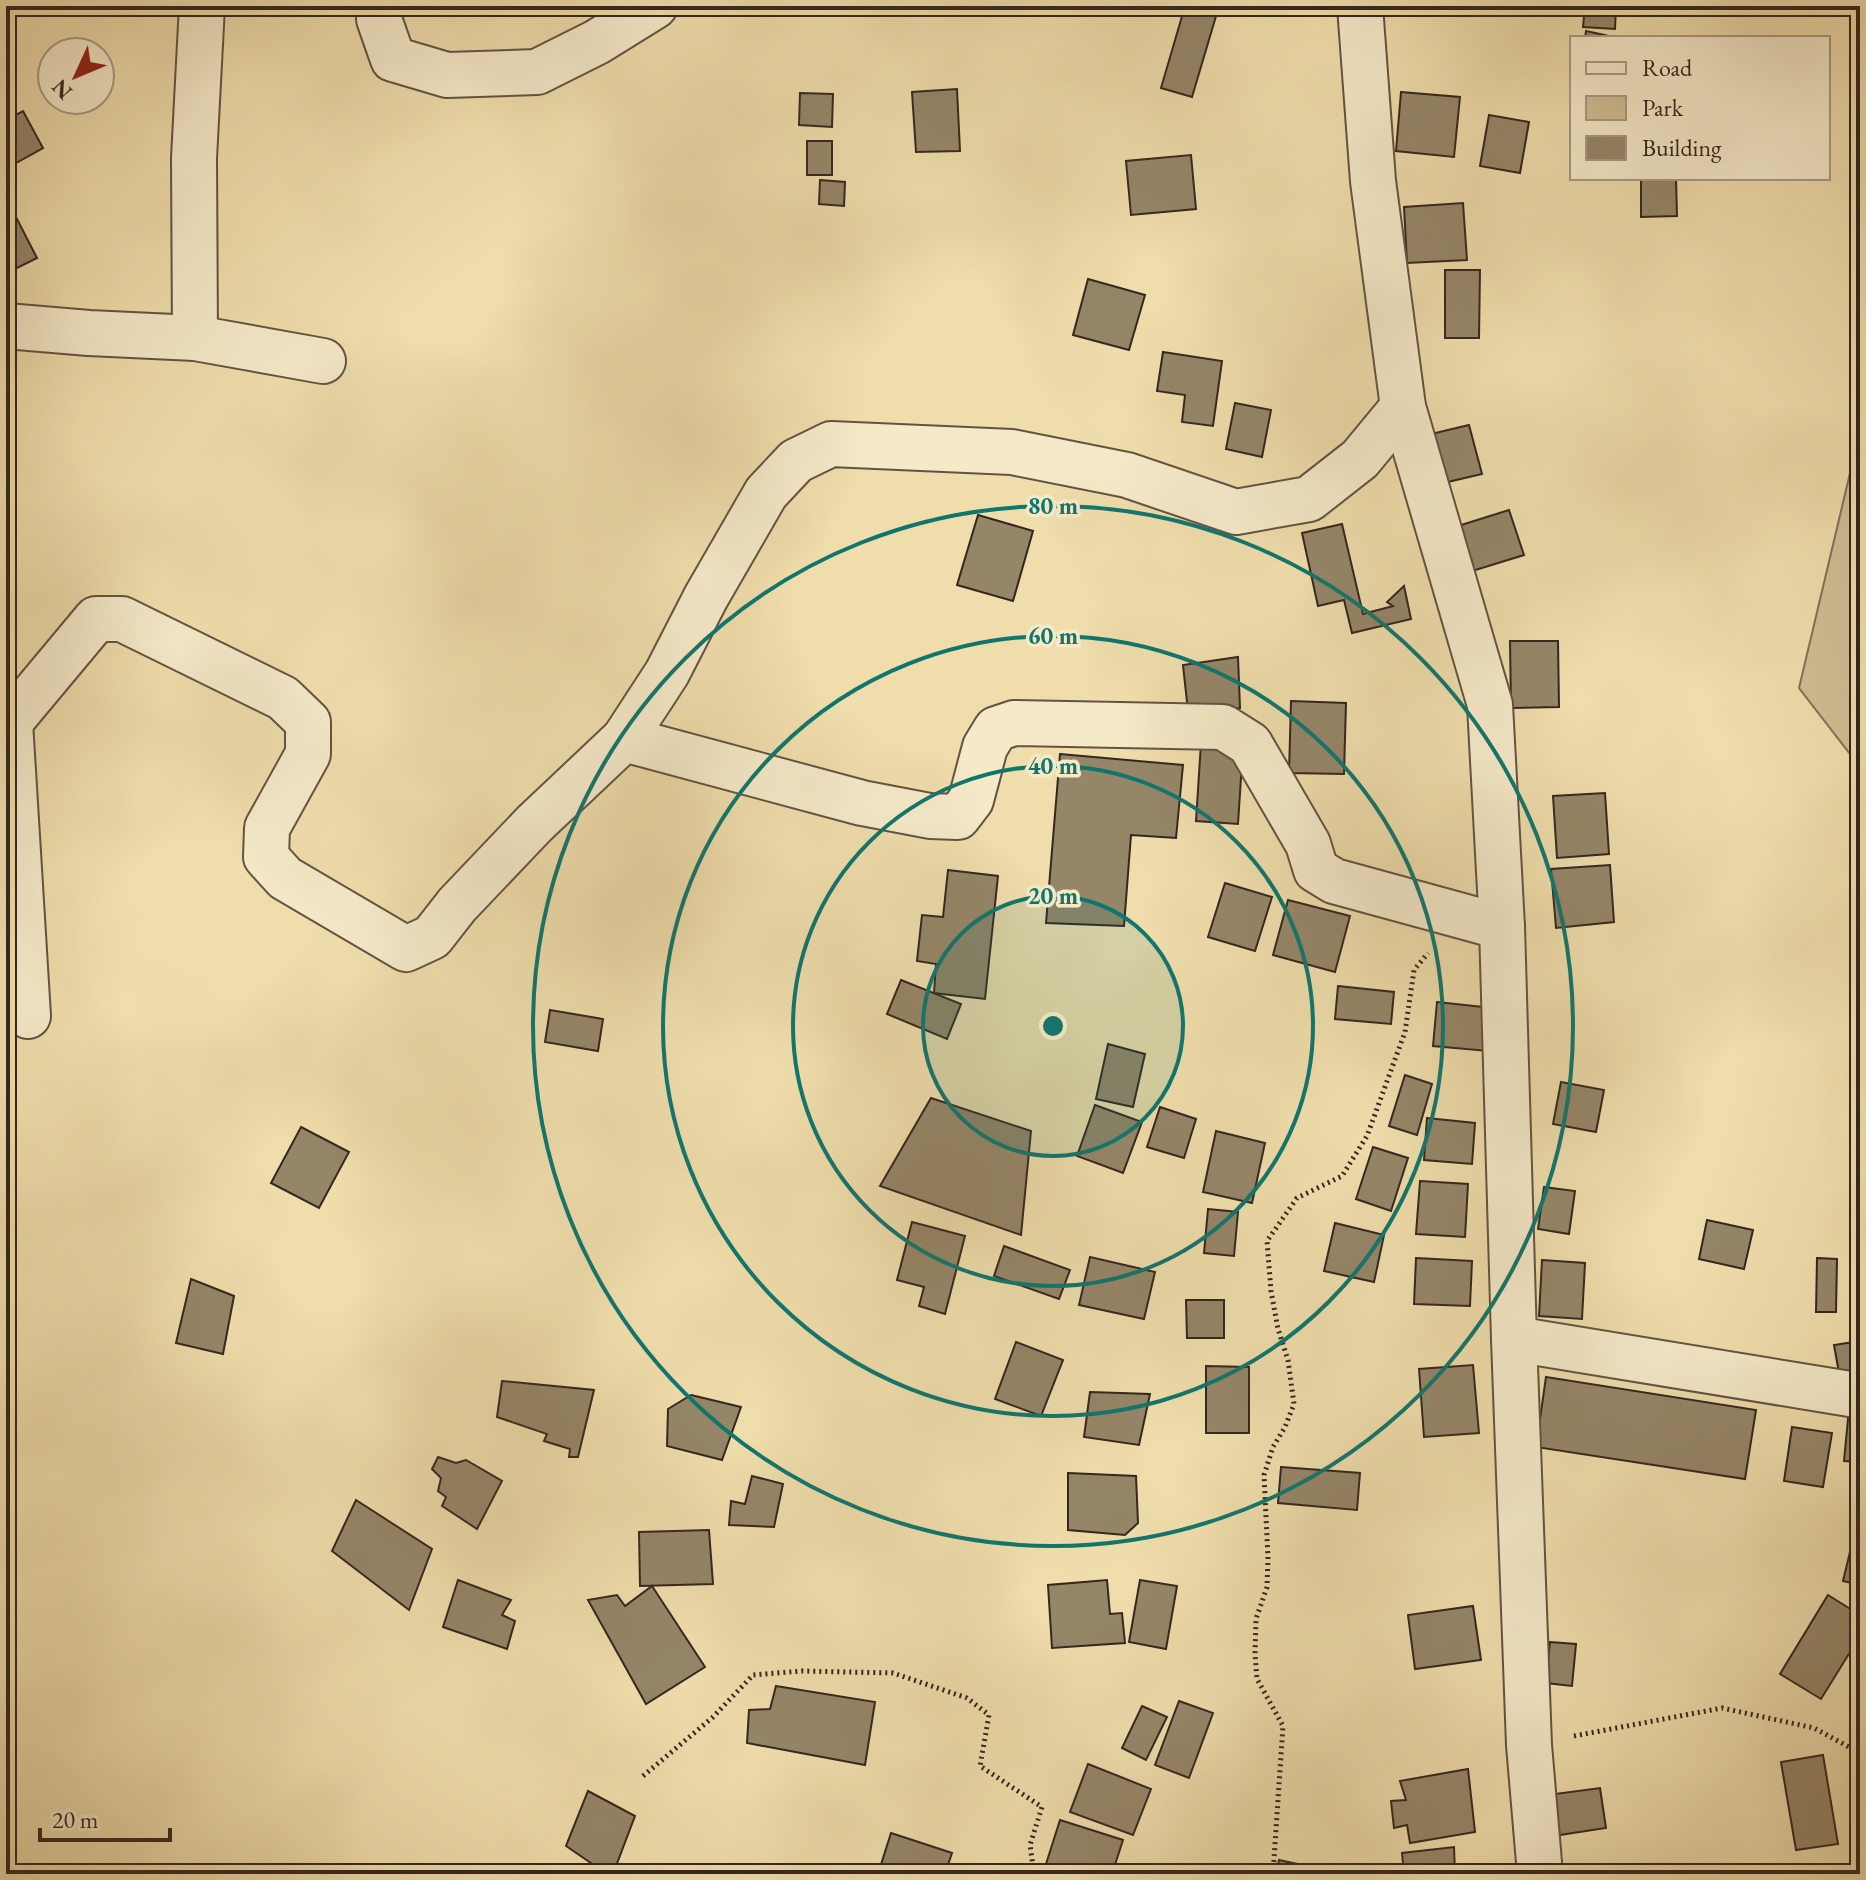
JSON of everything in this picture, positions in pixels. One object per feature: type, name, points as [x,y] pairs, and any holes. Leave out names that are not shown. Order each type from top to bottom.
[{"type":"street","points":[[195,338],[194,158],[202,6]]},
{"type":"street","points":[[379,6],[379,19],[393,59],[447,75],[537,72],[597,42],[655,6]]},
{"type":"street","points":[[1360,6],[1373,181],[1403,407],[1490,705],[1502,927],[1529,1745],[1540,1874]]},
{"type":"street","points":[[6,326],[195,338],[323,361]]},
{"type":"street","points":[[28,1016],[8,715],[96,619],[122,619],[283,698],[308,722],[308,754],[267,828],[266,857],[285,878],[406,949],[432,937],[457,905],[534,824],[624,739],[667,673],[706,597],[766,493],[796,461],[831,444],[1012,452],[1127,475],[1236,512],[1309,499],[1360,459],[1403,407]]},
{"type":"street","points":[[624,739],[862,803],[930,816],[958,817],[971,800],[985,747],[996,729],[1014,723],[1223,727],[1250,744],[1308,844],[1316,870],[1334,881],[1502,927]]},
{"type":"street","points":[[1514,1339],[1856,1395]]},
{"type":"path","points":[[1273,1874],[1283,1726],[1257,1679],[1256,1619],[1267,1587],[1264,1475],[1273,1447],[1294,1404],[1288,1360],[1271,1291],[1267,1241],[1297,1198],[1342,1176],[1367,1136],[1405,1032],[1414,970],[1459,916]]},
{"type":"path","points":[[643,1776],[713,1717],[753,1675],[802,1671],[893,1673],[967,1698],[989,1715],[980,1766],[1042,1807],[1030,1845],[1034,1874]]},
{"type":"path","points":[[1529,1745],[1722,1708],[1814,1728],[1860,1753]]},
{"type":"green space","points":[[1860,431],[1860,767],[1799,688]]},
{"type":"building","points":[[1185,6],[1219,6],[1192,97],[1161,88]]},
{"type":"building","points":[[1585,6],[1616,6],[1615,29],[1583,27]]},
{"type":"building","points":[[1586,31],[1609,36],[1585,36]]},
{"type":"building","points":[[957,89],[960,151],[916,152],[912,92]]},
{"type":"building","points":[[1401,92],[1460,97],[1454,157],[1396,151]]},
{"type":"building","points":[[800,93],[833,94],[832,127],[799,125]]},
{"type":"building","points":[[23,111],[43,148],[9,167],[6,162],[6,120]]},
{"type":"building","points":[[1489,115],[1529,122],[1520,173],[1480,166]]},
{"type":"building","points":[[807,141],[832,141],[832,175],[807,175]]},
{"type":"building","points":[[1191,155],[1196,209],[1131,215],[1126,161]]},
{"type":"building","points":[[820,180],[845,182],[844,206],[819,204]]},
{"type":"building","points":[[1641,180],[1676,180],[1677,216],[1641,217]]},
{"type":"building","points":[[1463,203],[1467,260],[1407,263],[1404,207]]},
{"type":"building","points":[[16,217],[37,258],[9,272],[6,266],[6,222]]},
{"type":"building","points":[[1445,270],[1480,270],[1479,338],[1445,338]]},
{"type":"building","points":[[1088,279],[1145,295],[1129,350],[1073,335]]},
{"type":"building","points":[[1163,352],[1222,361],[1213,426],[1182,422],[1185,395],[1157,391]]},
{"type":"building","points":[[1235,403],[1271,410],[1262,457],[1226,449]]},
{"type":"building","points":[[1469,425],[1482,474],[1439,484],[1427,435]]},
{"type":"building","points":[[1509,510],[1524,555],[1469,572],[1455,527]]},
{"type":"building","points":[[978,515],[1033,531],[1013,601],[957,585]]},
{"type":"building","points":[[1342,524],[1363,614],[1393,606],[1387,602],[1404,586],[1411,619],[1352,633],[1344,600],[1318,606],[1302,533]]},
{"type":"building","points":[[1510,641],[1558,641],[1559,707],[1511,708]]},
{"type":"building","points":[[1238,657],[1240,708],[1188,711],[1183,665]]},
{"type":"building","points":[[1291,701],[1346,703],[1344,774],[1289,773]]},
{"type":"building","points":[[1201,743],[1243,747],[1238,824],[1196,821]]},
{"type":"building","points":[[1060,754],[1183,765],[1176,838],[1131,835],[1124,926],[1046,923]]},
{"type":"building","points":[[1605,793],[1609,854],[1557,858],[1553,796]]},
{"type":"building","points":[[1610,865],[1614,922],[1556,928],[1551,869]]},
{"type":"building","points":[[948,870],[998,876],[985,999],[934,993],[936,964],[917,961],[922,915],[943,917]]},
{"type":"building","points":[[1225,883],[1272,897],[1255,951],[1208,937]]},
{"type":"building","points":[[1288,900],[1350,916],[1335,972],[1273,955]]},
{"type":"building","points":[[901,980],[961,1004],[947,1039],[887,1014]]},
{"type":"building","points":[[1338,986],[1394,992],[1391,1024],[1335,1019]]},
{"type":"building","points":[[1437,1002],[1492,1008],[1488,1051],[1433,1046]]},
{"type":"building","points":[[550,1010],[603,1019],[598,1051],[545,1042]]},
{"type":"building","points":[[1108,1044],[1145,1054],[1133,1107],[1096,1099]]},
{"type":"building","points":[[1405,1075],[1432,1084],[1417,1135],[1389,1126]]},
{"type":"building","points":[[1561,1082],[1604,1090],[1596,1132],[1553,1124]]},
{"type":"building","points":[[931,1098],[1031,1131],[1021,1235],[880,1186]]},
{"type":"building","points":[[1095,1105],[1142,1122],[1123,1173],[1077,1156]]},
{"type":"building","points":[[1160,1107],[1196,1119],[1184,1158],[1147,1147]]},
{"type":"building","points":[[1427,1118],[1475,1123],[1472,1164],[1424,1160]]},
{"type":"building","points":[[301,1127],[349,1152],[319,1208],[271,1183]]},
{"type":"building","points":[[1216,1131],[1265,1143],[1252,1203],[1203,1192]]},
{"type":"building","points":[[1373,1147],[1408,1158],[1391,1211],[1356,1199]]},
{"type":"building","points":[[1420,1181],[1468,1184],[1465,1237],[1416,1234]]},
{"type":"building","points":[[1544,1187],[1575,1191],[1569,1234],[1538,1229]]},
{"type":"building","points":[[1208,1209],[1238,1212],[1234,1256],[1204,1253]]},
{"type":"building","points":[[1707,1220],[1753,1230],[1744,1269],[1699,1259]]},
{"type":"building","points":[[912,1222],[965,1236],[945,1314],[919,1306],[924,1287],[897,1280]]},
{"type":"building","points":[[1335,1223],[1384,1235],[1374,1282],[1324,1271]]},
{"type":"building","points":[[1004,1246],[1070,1270],[1059,1299],[994,1276]]},
{"type":"building","points":[[1090,1257],[1155,1272],[1144,1319],[1079,1305]]},
{"type":"building","points":[[1416,1258],[1472,1261],[1470,1306],[1414,1304]]},
{"type":"building","points":[[1817,1258],[1837,1259],[1836,1312],[1816,1312]]},
{"type":"building","points":[[1542,1260],[1585,1263],[1582,1319],[1539,1316]]},
{"type":"building","points":[[191,1279],[234,1296],[223,1354],[176,1343]]},
{"type":"building","points":[[1186,1300],[1224,1300],[1224,1338],[1187,1338]]},
{"type":"building","points":[[1860,1341],[1860,1370],[1839,1373],[1834,1345]]},
{"type":"building","points":[[1016,1342],[1063,1360],[1041,1416],[995,1399]]},
{"type":"building","points":[[1473,1365],[1479,1433],[1424,1437],[1419,1369]]},
{"type":"building","points":[[1206,1366],[1249,1367],[1249,1433],[1206,1433]]},
{"type":"building","points":[[1546,1377],[1756,1410],[1745,1479],[1536,1447]]},
{"type":"building","points":[[502,1381],[594,1390],[578,1457],[569,1457],[570,1449],[544,1441],[547,1434],[497,1417]]},
{"type":"building","points":[[1090,1392],[1150,1394],[1139,1445],[1084,1437]]},
{"type":"building","points":[[691,1395],[741,1407],[722,1460],[667,1446],[668,1409]]},
{"type":"building","points":[[1848,1419],[1860,1421],[1860,1462],[1844,1461]]},
{"type":"building","points":[[1792,1427],[1832,1433],[1823,1487],[1784,1481]]},
{"type":"building","points":[[438,1457],[456,1463],[466,1460],[502,1481],[477,1529],[442,1506],[446,1497],[438,1491],[441,1478],[432,1469]]},
{"type":"building","points":[[1281,1467],[1360,1473],[1357,1510],[1278,1503]]},
{"type":"building","points":[[1068,1473],[1136,1476],[1138,1523],[1125,1535],[1068,1530]]},
{"type":"building","points":[[752,1476],[783,1484],[774,1527],[729,1525],[731,1501],[745,1504]]},
{"type":"building","points":[[356,1500],[432,1549],[409,1610],[332,1551]]},
{"type":"building","points":[[709,1530],[713,1584],[640,1586],[639,1532]]},
{"type":"building","points":[[1855,1531],[1860,1533],[1860,1585],[1843,1581]]},
{"type":"building","points":[[458,1580],[511,1600],[502,1615],[515,1621],[507,1649],[443,1627]]},
{"type":"building","points":[[1107,1580],[1110,1614],[1122,1613],[1125,1643],[1052,1648],[1048,1585]]},
{"type":"building","points":[[1140,1580],[1177,1586],[1166,1649],[1129,1642]]},
{"type":"building","points":[[652,1586],[705,1667],[646,1704],[588,1600],[617,1595],[625,1606]]},
{"type":"building","points":[[1828,1595],[1860,1615],[1860,1636],[1821,1699],[1780,1674]]},
{"type":"building","points":[[1473,1606],[1481,1660],[1415,1669],[1408,1615]]},
{"type":"building","points":[[1550,1642],[1576,1644],[1572,1686],[1546,1683]]},
{"type":"building","points":[[776,1686],[875,1702],[865,1765],[747,1743],[749,1710],[770,1709]]},
{"type":"building","points":[[1179,1701],[1213,1713],[1189,1778],[1155,1765]]},
{"type":"building","points":[[1142,1706],[1167,1717],[1146,1760],[1122,1748]]},
{"type":"building","points":[[1823,1755],[1838,1844],[1796,1850],[1781,1762]]},
{"type":"building","points":[[1088,1764],[1151,1789],[1133,1835],[1070,1812]]},
{"type":"building","points":[[1468,1769],[1475,1832],[1410,1843],[1407,1825],[1394,1828],[1391,1801],[1406,1800],[1400,1781]]},
{"type":"building","points":[[1600,1788],[1606,1828],[1553,1836],[1547,1795]]},
{"type":"building","points":[[588,1791],[635,1816],[613,1874],[607,1874],[566,1846]]},
{"type":"building","points":[[1060,1820],[1123,1840],[1112,1874],[1078,1874],[1046,1864]]},
{"type":"building","points":[[891,1833],[952,1853],[945,1874],[878,1874]]},
{"type":"building","points":[[1454,1847],[1455,1874],[1404,1874],[1402,1853]]},
{"type":"building","points":[[1279,1860],[1344,1874],[1276,1874]]},
{"type":"building","points":[[1713,1867],[1714,1874],[1673,1874],[1673,1868]]}]
